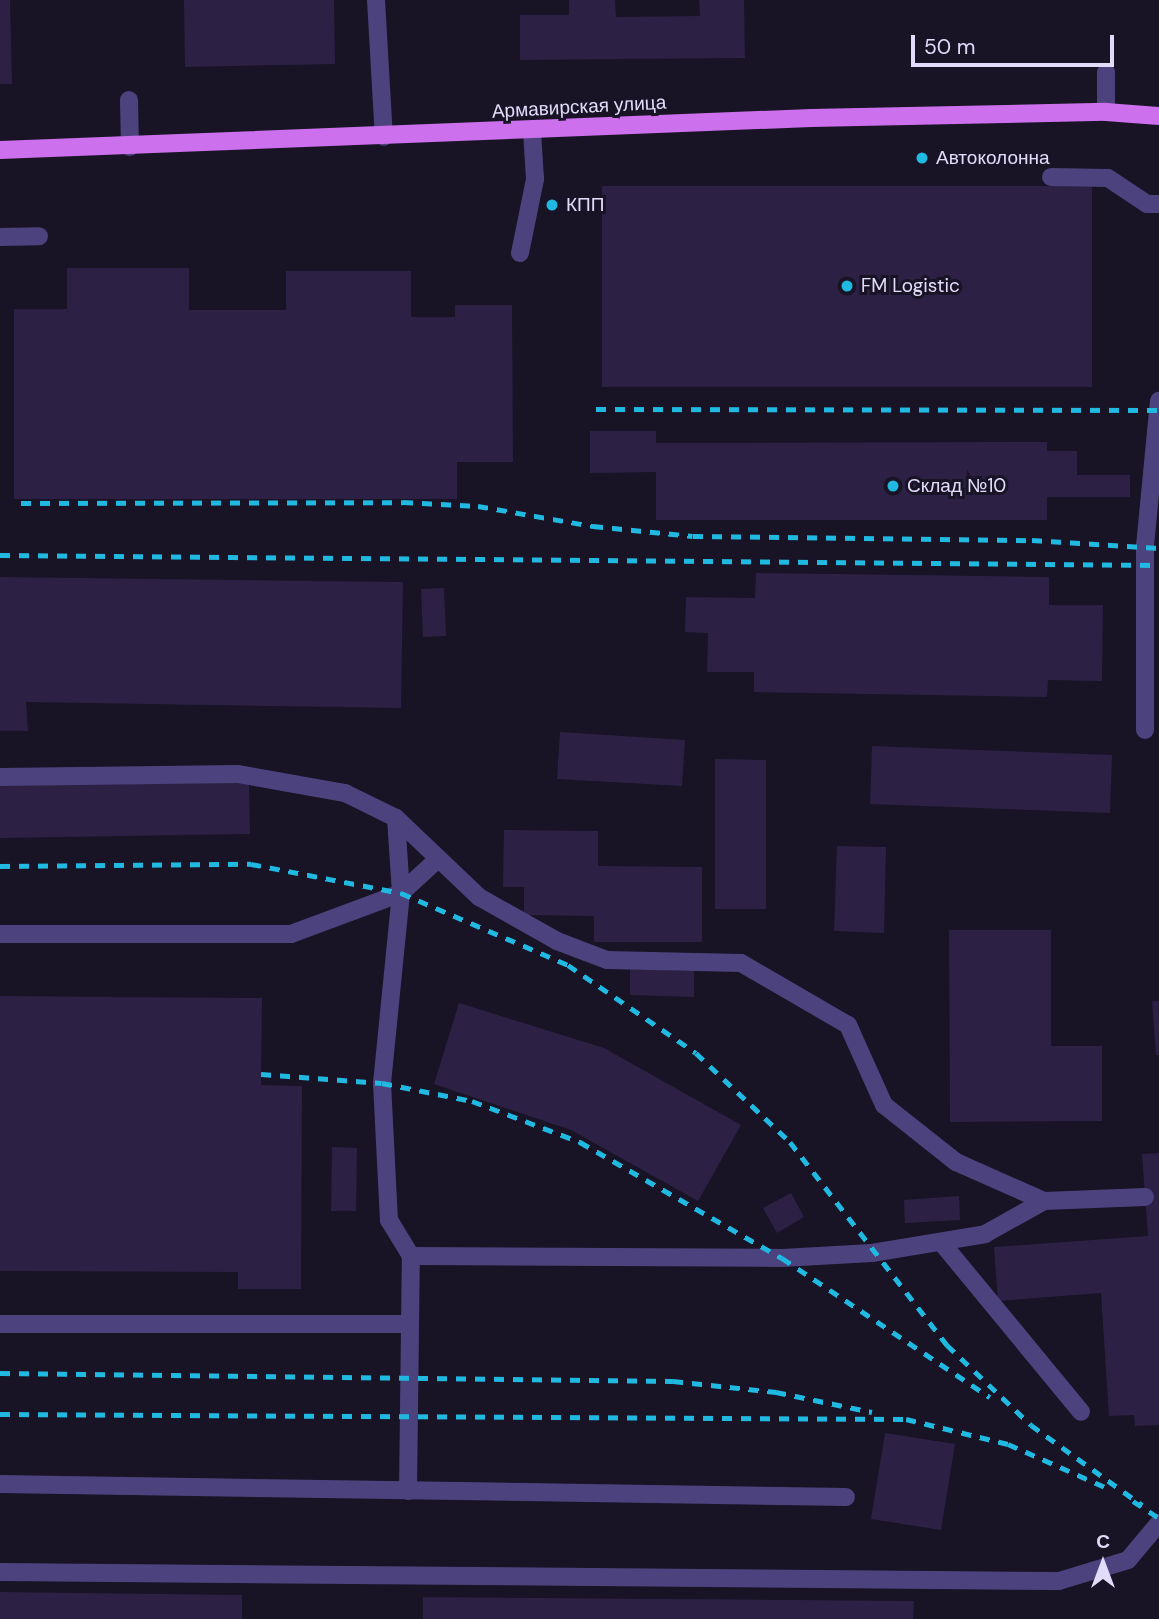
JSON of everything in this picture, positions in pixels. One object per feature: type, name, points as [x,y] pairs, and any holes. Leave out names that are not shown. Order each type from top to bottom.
[{"type":"main road","name":"Армавирская улица","points":[[0,150],[384,137],[811,118],[1106,112],[1159,116]]},
{"type":"lane","points":[[376,0],[384,137]]},
{"type":"lane","points":[[1106,72],[1106,112]]},
{"type":"lane","points":[[129,100],[130,147]]},
{"type":"lane","points":[[520,253],[535,179],[531,131]]},
{"type":"lane","points":[[1051,177],[1108,178],[1147,204],[1159,204]]},
{"type":"lane","points":[[0,237],[38,236]]},
{"type":"lane","points":[[1145,730],[1145,546],[1159,401]]},
{"type":"lane","points":[[0,777],[238,774],[345,793],[396,818],[479,897],[557,941],[607,960],[741,963],[848,1024],[884,1105],[946,1154],[1044,1200],[1145,1197]]},
{"type":"lane","points":[[396,818],[401,893],[382,1083],[389,1220],[411,1256],[408,1491]]},
{"type":"lane","points":[[0,934],[291,934],[401,893],[438,859]]},
{"type":"lane","points":[[411,1256],[782,1258],[872,1253],[985,1234],[1044,1200]]},
{"type":"lane","points":[[941,1242],[1081,1412]]},
{"type":"lane","points":[[0,1324],[410,1324]]},
{"type":"lane","points":[[0,1485],[846,1497]]},
{"type":"lane","points":[[0,1572],[1059,1581],[1128,1560],[1159,1523]]},
{"type":"building","points":[[0,0],[10,0],[12,84],[0,84]]},
{"type":"building","points":[[184,0],[334,0],[335,64],[185,67]]},
{"type":"building","points":[[569,0],[615,0],[616,17],[700,16],[699,0],[744,0],[745,58],[520,60],[520,15],[569,15]]},
{"type":"building","name":"FM Logistic","points":[[602,186],[1092,186],[1092,387],[602,387]]},
{"type":"building","name":"КПП","points":[[545,199],[559,199],[559,212],[545,212]]},
{"type":"building","points":[[67,268],[189,268],[189,310],[286,310],[286,271],[411,271],[411,317],[455,317],[455,305],[512,305],[513,462],[457,462],[457,499],[14,499],[14,309],[67,309]]},
{"type":"building","name":"Склад №10","points":[[590,431],[656,431],[656,443],[1047,442],[1047,451],[1077,451],[1077,475],[1130,475],[1130,497],[1047,497],[1047,520],[656,520],[656,472],[590,473]]},
{"type":"building","points":[[756,573],[1049,577],[1049,605],[1103,605],[1102,681],[1048,680],[1047,697],[754,692],[754,672],[707,672],[708,633],[685,632],[686,597],[755,598]]},
{"type":"building","points":[[0,577],[403,582],[401,708],[26,702],[28,731],[0,731]]},
{"type":"building","points":[[444,588],[446,636],[423,637],[421,589]]},
{"type":"building","points":[[560,732],[685,740],[682,786],[557,779]]},
{"type":"building","points":[[872,746],[1112,755],[1110,813],[870,804]]},
{"type":"building","points":[[715,759],[766,760],[766,909],[715,909]]},
{"type":"building","points":[[249,781],[250,834],[0,838],[0,785]]},
{"type":"building","points":[[504,830],[598,831],[598,866],[702,867],[702,942],[594,942],[594,916],[524,915],[524,887],[503,887]]},
{"type":"building","points":[[837,846],[886,847],[884,933],[834,931]]},
{"type":"building","points":[[949,930],[1051,930],[1051,1046],[1102,1046],[1102,1121],[950,1122]]},
{"type":"building","points":[[630,969],[694,971],[694,997],[630,995]]},
{"type":"building","points":[[0,996],[262,998],[261,1085],[302,1086],[301,1289],[238,1289],[238,1272],[0,1271]]},
{"type":"building","points":[[1152,1001],[1159,1001],[1159,1055],[1156,1055]]},
{"type":"building","points":[[459,1003],[604,1048],[741,1125],[698,1201],[571,1130],[434,1084]]},
{"type":"building","points":[[332,1147],[357,1148],[356,1211],[331,1211]]},
{"type":"building","points":[[1159,1153],[1159,1425],[1135,1426],[1134,1415],[1109,1416],[1101,1293],[998,1301],[994,1247],[1148,1236],[1142,1154]]},
{"type":"building","points":[[791,1193],[804,1217],[777,1233],[763,1208]]},
{"type":"building","points":[[959,1196],[960,1220],[905,1223],[904,1200]]},
{"type":"building","points":[[885,1433],[955,1444],[941,1530],[871,1519]]},
{"type":"building","points":[[0,1592],[242,1595],[242,1619],[0,1619]]},
{"type":"building","points":[[423,1597],[914,1601],[913,1619],[423,1619]]},
{"type":"railway","points":[[596,409],[1159,410]]},
{"type":"railway","points":[[21,503],[403,502],[478,506],[593,526],[693,536],[1032,540],[1159,548]]},
{"type":"railway","points":[[0,555],[1159,565]]},
{"type":"railway","points":[[0,866],[251,864],[401,893],[568,965],[696,1053],[790,1142],[947,1345],[1031,1425],[1142,1505]]},
{"type":"railway","points":[[261,1074],[382,1083],[472,1101],[580,1142],[782,1258],[990,1397]]},
{"type":"railway","points":[[0,1373],[673,1381],[776,1392],[872,1412]]},
{"type":"railway","points":[[0,1414],[906,1419],[1008,1444],[1105,1487]]},
{"type":"railway","points":[[1133,1501],[1159,1518]]},
{"type":"place","name":"Автоколонна","points":[[922,158]]},
{"type":"place","name":"КПП","points":[[552,205]]},
{"type":"place","name":"FM Logistic","points":[[847,286]]},
{"type":"place","name":"Склад №10","points":[[893,486]]}]
